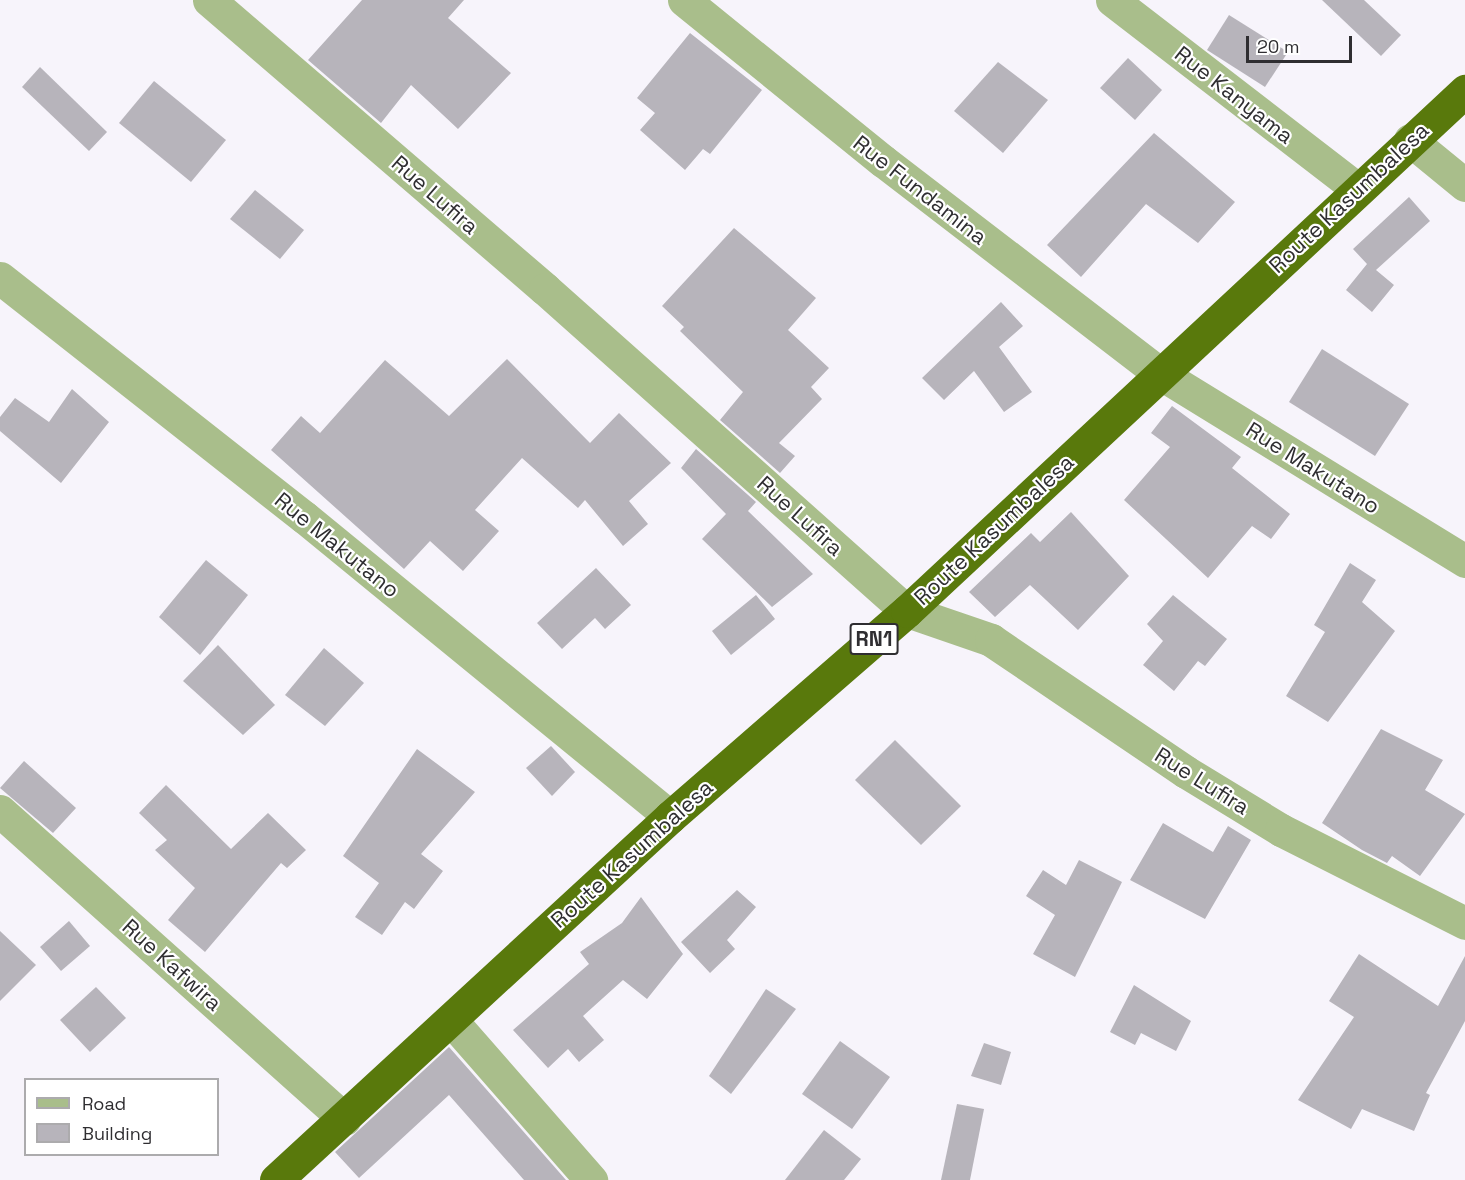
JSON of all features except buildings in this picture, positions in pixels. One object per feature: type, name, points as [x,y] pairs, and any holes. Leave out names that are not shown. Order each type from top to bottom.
[{"type":"highway","name":"Route Kasumbalesa","points":[[276,1180],[345,1119],[670,817],[907,611],[1357,189],[1465,91]]},
{"type":"street","name":"Rue Lufira","points":[[209,0],[545,289],[907,611],[992,640],[1186,772],[1281,830],[1465,923]]},
{"type":"street","name":"Rue Fundamina","points":[[684,0],[883,161],[1161,374]]},
{"type":"street","name":"Rue Kanyama","points":[[1112,0],[1357,189]]},
{"type":"street","points":[[1410,140],[1465,185]]},
{"type":"street","name":"Rue Makutano","points":[[0,278],[304,517],[670,817]]},
{"type":"street","name":"Rue Makutano","points":[[1161,374],[1465,561]]},
{"type":"street","name":"Rue Kafwira","points":[[0,811],[345,1119]]},
{"type":"street","points":[[452,1020],[591,1180]]}]
